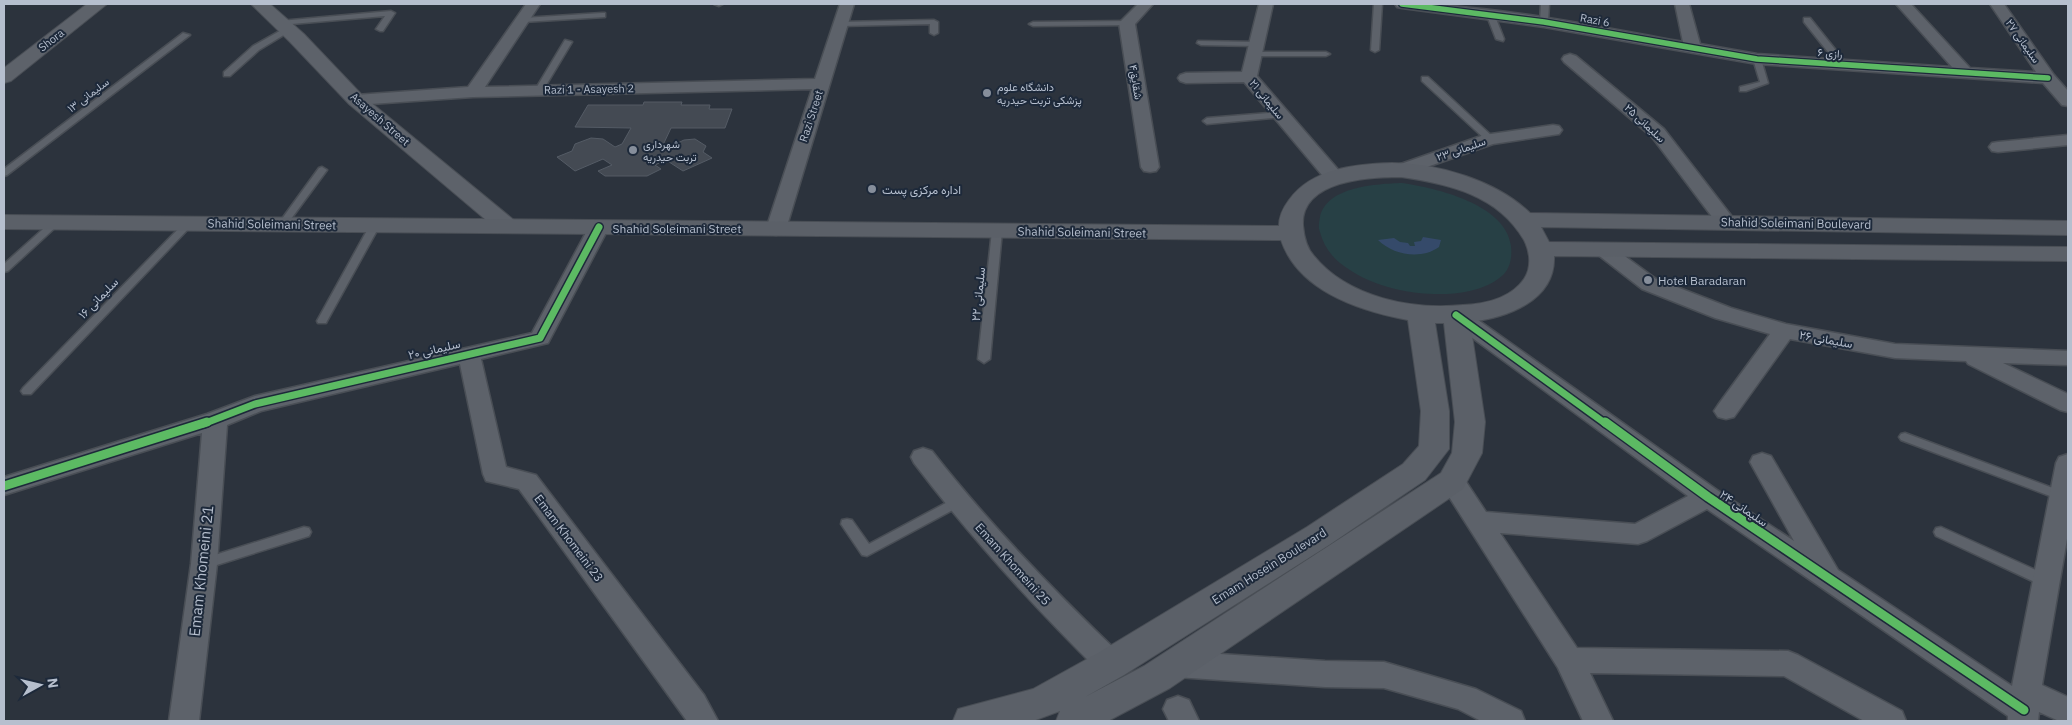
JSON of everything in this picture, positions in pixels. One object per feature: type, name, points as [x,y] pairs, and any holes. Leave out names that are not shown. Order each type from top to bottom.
[{"type":"main road","points":[[1400,170],[1429,174],[1457,181],[1483,192],[1506,205],[1524,220],[1541,249],[1542,268],[1533,286],[1515,300],[1489,311],[1456,315],[1420,314],[1382,306],[1347,292],[1318,274],[1299,254],[1290,233],[1290,216],[1299,200],[1313,187],[1334,177],[1365,171],[1400,170]]},
{"type":"main road","name":"Shahid Soleimani Boulevard","points":[[1524,220],[2068,228]]},
{"type":"main road","name":"Shahid Soleimani Street","points":[[4,222],[1290,233]]},
{"type":"main road","points":[[1541,249],[2068,254]]},
{"type":"main road","name":"Emam Hosein Boulevard","points":[[971,721],[1041,703],[1111,664],[1318,536],[1414,472],[1434,449],[1435,411],[1420,314]]},
{"type":"main road","points":[[1074,721],[1157,677],[1452,481],[1468,453],[1470,422],[1456,315]]},
{"type":"street","name":"Shora","points":[[4,61],[81,4]]},
{"type":"street","name":"Shora","points":[[4,77],[98,4]]},
{"type":"street","name":"Asayesh Street","points":[[260,4],[356,100],[507,226]]},
{"type":"street","points":[[473,92],[533,4]]},
{"type":"street","name":"Razi Street","points":[[776,229],[847,4]]},
{"type":"street","points":[[1127,23],[1146,4]]},
{"type":"street","name":"سلیمانی ۲۱","points":[[1266,4],[1249,78],[1334,177]]},
{"type":"street","name":"Razi 6","points":[[1402,4],[1422,5],[1544,22],[1694,49]]},
{"type":"street","points":[[1682,4],[1694,49]]},
{"type":"street","points":[[1903,4],[1966,73]]},
{"type":"street","name":"سلیمانی ۲۷","points":[[1997,4],[2060,89]]},
{"type":"street","name":"شقایق۴","points":[[1127,23],[1150,167]]},
{"type":"street","name":"رازی ۶","points":[[1694,49],[1757,58],[1966,73],[2060,89]]},
{"type":"street","name":"سلیمانی ۲۵","points":[[1570,59],[1658,133],[1726,222]]},
{"type":"street","points":[[1186,78],[1249,78]]},
{"type":"street","name":"Razi 1 - Asayesh 2","points":[[356,100],[473,92],[822,84]]},
{"type":"street","name":"سلیمانی ۲۳","points":[[1400,170],[1490,139],[1553,130]]},
{"type":"street","points":[[1998,147],[2068,140]]},
{"type":"street","name":"سلیمانی ۲۰","points":[[4,486],[215,420],[255,404],[540,338],[598,227]]},
{"type":"street","name":"سلیمانی ۲۶","points":[[1604,250],[1649,284],[1723,313],[1784,332],[1895,351],[2068,358]]},
{"type":"street","name":"سلیمانی ۲۴","points":[[1456,315],[1708,497],[2025,708],[2068,711]]},
{"type":"street","points":[[1726,411],[1784,332]]},
{"type":"street","name":"Emam Khomeini 23","points":[[469,353],[495,474],[527,482],[703,721]]},
{"type":"street","points":[[1968,355],[2068,404]]},
{"type":"street","name":"Emam Khomeini 21","points":[[184,721],[204,564],[215,420]]},
{"type":"street","name":"Emam Khomeini 25","points":[[923,457],[957,502],[1039,594],[1111,664]]},
{"type":"street","points":[[1762,462],[1830,580]]},
{"type":"street","points":[[2025,708],[2046,581],[2065,497],[2068,463]]},
{"type":"street","points":[[1452,481],[1569,660],[1598,721]]},
{"type":"street","points":[[1478,521],[1638,534],[1708,497]]},
{"type":"street","points":[[1569,660],[1788,664],[1891,721]]},
{"type":"street","points":[[1176,664],[1325,674],[1384,675],[1465,698],[1510,721]]},
{"type":"lane","points":[[1375,50],[1378,4]]},
{"type":"lane","points":[[1544,22],[1545,4]]},
{"type":"lane","points":[[227,74],[256,48],[284,27],[391,13],[380,29]]},
{"type":"lane","points":[[523,20],[602,15]]},
{"type":"lane","points":[[1491,16],[1500,39]]},
{"type":"lane","points":[[1807,20],[1843,65]]},
{"type":"lane","points":[[840,24],[934,22],[934,33]]},
{"type":"lane","points":[[1033,24],[1127,23]]},
{"type":"lane","name":"سلیمانی ۱۳","points":[[4,173],[186,34]]},
{"type":"lane","points":[[539,90],[568,42]]},
{"type":"lane","points":[[1200,43],[1326,54]]},
{"type":"lane","points":[[1744,89],[1764,84],[1757,58]]},
{"type":"lane","points":[[1425,79],[1490,139]]},
{"type":"lane","points":[[1207,122],[1280,115]]},
{"type":"lane","points":[[282,224],[322,170]]},
{"type":"lane","points":[[4,269],[55,223]]},
{"type":"lane","name":"سلیمانی ۱۶","points":[[27,392],[188,224]]},
{"type":"lane","points":[[322,321],[376,225]]},
{"type":"lane","name":"سلیمانی ۲۲","points":[[984,360],[997,231]]},
{"type":"lane","points":[[1905,437],[2065,497]]},
{"type":"lane","points":[[847,524],[867,551],[957,502]]},
{"type":"lane","points":[[204,564],[304,532]]},
{"type":"lane","points":[[1941,532],[2046,581]]},
{"type":"green space","points":[[1402,183],[1450,194],[1483,209],[1497,219],[1506,231],[1511,246],[1510,261],[1504,274],[1492,283],[1470,291],[1447,294],[1419,293],[1377,284],[1336,260],[1325,245],[1319,230],[1320,217],[1325,207],[1332,199],[1354,189],[1380,184]]},
{"type":"water","points":[[1423,237],[1441,240],[1439,247],[1424,254],[1407,254],[1391,249],[1378,240],[1394,238],[1400,242],[1408,243],[1410,246],[1415,246],[1414,242],[1421,241]]},
{"type":"building","points":[[644,102],[682,102],[681,105],[710,105],[709,109],[732,109],[725,128],[671,128],[663,145],[667,148],[684,140],[695,139],[706,146],[703,152],[712,158],[683,171],[666,160],[655,165],[661,169],[647,176],[605,176],[598,171],[612,165],[603,159],[575,171],[557,157],[572,151],[575,144],[591,138],[603,139],[615,147],[622,144],[631,128],[575,127],[588,105],[643,105]]},
{"type":"cycle path","points":[[1402,4],[1544,22],[1757,59],[2048,78]]},
{"type":"cycle path","points":[[4,486],[215,420],[255,404],[540,338],[599,227]]},
{"type":"cycle path","points":[[1456,315],[1708,497],[2024,710]]},
{"type":"place","name":"دانشگاه علوم پزشکی تربت حیدریه","points":[[987,93]]},
{"type":"place","name":"شهرداری تربت حیدریه","points":[[633,150]]},
{"type":"place","name":"اداره مرکزی پست","points":[[872,189]]},
{"type":"place","name":"Hotel Baradaran","points":[[1648,280]]}]
